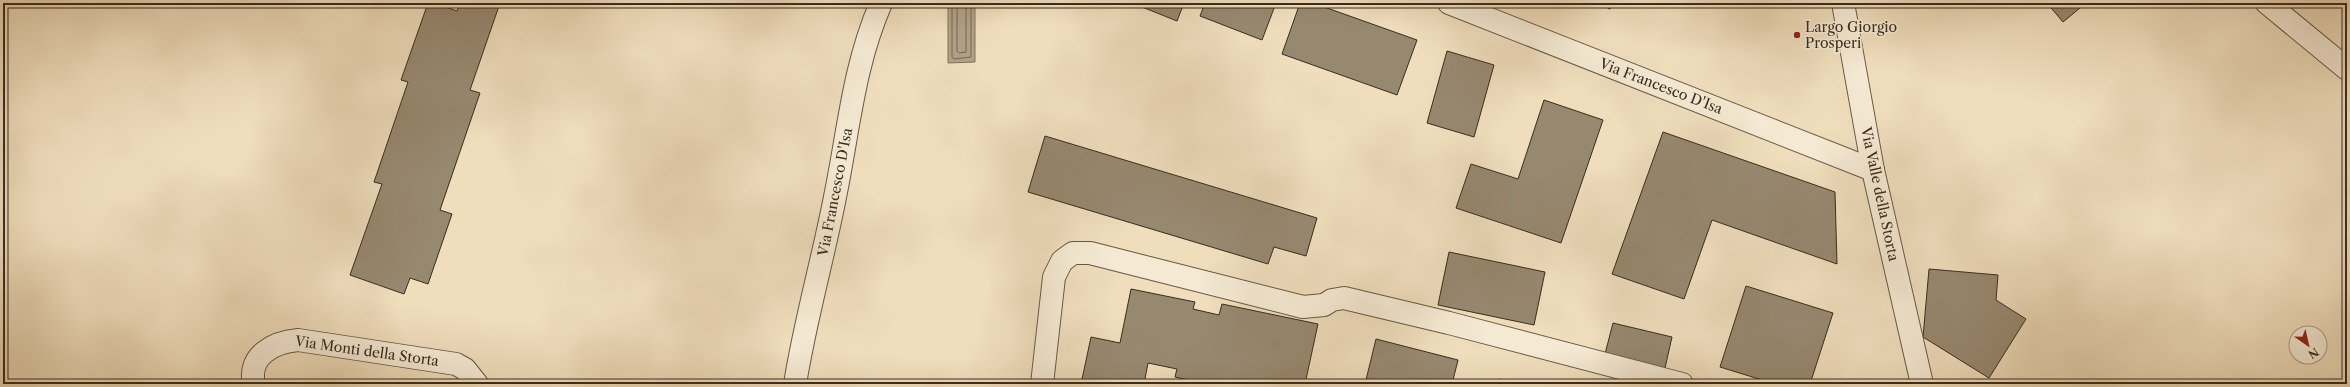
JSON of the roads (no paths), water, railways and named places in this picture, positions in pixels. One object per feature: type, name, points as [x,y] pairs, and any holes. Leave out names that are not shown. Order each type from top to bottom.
[{"type":"street","name":"Via Francesco D'Isa","points":[[795,384],[836,196],[853,89],[864,47],[881,3]]},
{"type":"street","name":"Via Francesco D'Isa","points":[[1448,3],[1874,170]]},
{"type":"street","name":"Via Valle della Storta","points":[[1843,3],[1874,170],[1924,383]]},
{"type":"street","points":[[2267,3],[2347,69]]},
{"type":"street","points":[[1042,384],[1054,277],[1062,261],[1073,253],[1090,253],[1303,307],[1324,305],[1332,300],[1344,298],[1449,323],[1682,384]]},
{"type":"street","name":"Via Monti della Storta","points":[[254,384],[253,370],[262,354],[268,348],[286,341],[298,340],[456,364],[465,369],[477,384]]},
{"type":"water","points":[[948,3],[975,3],[975,62],[948,63]]},
{"type":"place","name":"Largo Giorgio Prosperi","points":[[1797,35]]}]
